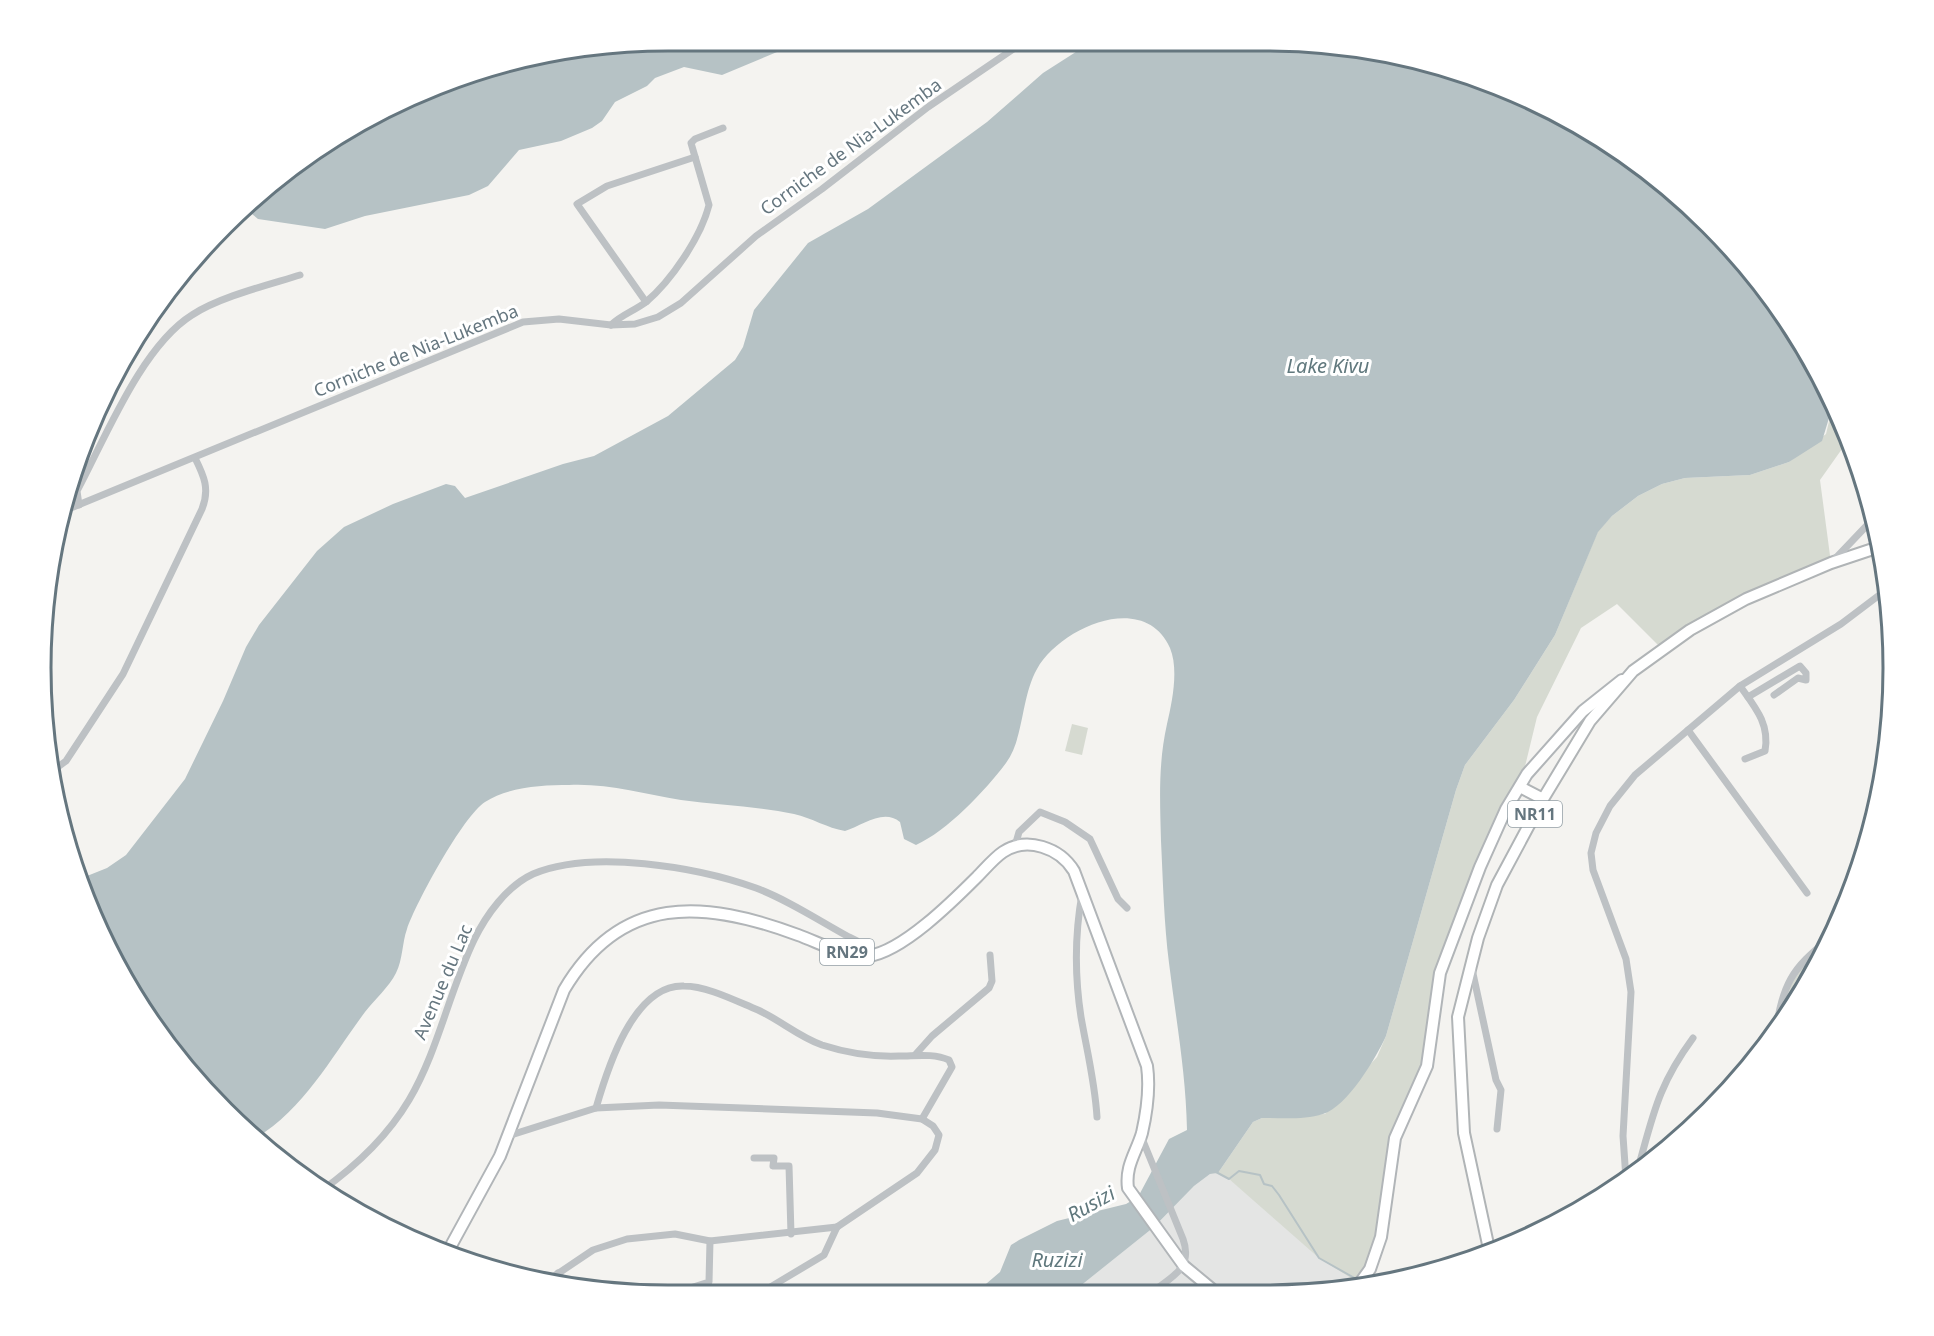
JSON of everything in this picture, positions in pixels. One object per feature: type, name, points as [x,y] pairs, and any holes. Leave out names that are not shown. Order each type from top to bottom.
[{"type":"main road","name":"NR11","points":[[1488,1243],[1464,1133],[1458,1017],[1470,964],[1497,885],[1543,799],[1590,721],[1633,671],[1690,630],[1746,599],[1831,563],[1871,550]]},
{"type":"main road","points":[[1364,1277],[1370,1269],[1381,1237],[1395,1138],[1427,1066],[1440,972],[1480,867],[1506,809],[1527,774],[1583,711],[1633,671]]},
{"type":"main road","points":[[1520,787],[1543,799]]},
{"type":"main road","points":[[1015,846],[1036,845],[1059,854],[1069,862],[1082,891],[1147,1066],[1149,1081],[1141,1135],[1127,1172],[1128,1188],[1184,1266],[1206,1285]]},
{"type":"main road","name":"RN29","points":[[451,1245],[508,1136],[529,1076],[564,990],[591,951],[620,929],[643,918],[663,913],[707,912],[765,924],[840,951],[868,956],[916,932],[947,906],[1003,852],[1015,846]]},
{"type":"street","name":"Corniche de Nia-Lukemba","points":[[72,508],[523,322],[559,319],[611,325],[635,324],[658,317],[681,303],[756,236],[822,189],[928,107],[1009,51]]},
{"type":"street","points":[[611,325],[646,302],[663,286],[677,267],[707,213],[709,199],[691,147],[694,139],[723,128]]},
{"type":"street","points":[[646,302],[577,204],[607,186],[695,157]]},
{"type":"street","points":[[78,489],[123,402],[157,347],[170,332],[201,309],[300,275]]},
{"type":"street","points":[[59,766],[66,761],[123,674],[202,509],[207,496],[207,488],[195,458]]},
{"type":"street","points":[[77,492],[79,505]]},
{"type":"street","points":[[1831,563],[1866,526]]},
{"type":"street","points":[[1625,1169],[1623,1136],[1631,992],[1626,959],[1593,870],[1591,853],[1596,833],[1610,806],[1635,775],[1740,686],[1841,624],[1879,595]]},
{"type":"street","points":[[1748,697],[1800,666],[1806,673],[1806,680],[1798,678],[1774,695]]},
{"type":"street","points":[[1740,686],[1761,715],[1768,735],[1765,751],[1745,759]]},
{"type":"street","points":[[1688,730],[1807,893]]},
{"type":"street","points":[[1015,846],[1019,832],[1040,812],[1065,822],[1093,843],[1118,899],[1126,908]]},
{"type":"street","name":"Avenue du Lac","points":[[330,1184],[361,1160],[409,1101],[474,940],[501,898],[533,874],[581,862],[614,862],[722,878],[778,898],[857,941],[868,956]]},
{"type":"street","points":[[1082,891],[1078,915],[1079,985],[1081,1015],[1096,1090],[1097,1117]]},
{"type":"street","points":[[1778,1012],[1781,995],[1788,982],[1798,965],[1813,953]]},
{"type":"street","points":[[915,1055],[932,1036],[989,988],[992,981],[990,955]]},
{"type":"street","points":[[1470,964],[1489,1054],[1501,1090],[1497,1129]]},
{"type":"street","points":[[596,1108],[609,1066],[629,1023],[648,1000],[682,985],[696,987],[759,1011],[822,1045],[871,1055],[915,1055],[951,1060],[952,1067],[922,1119]]},
{"type":"street","points":[[1640,1158],[1661,1089],[1673,1066],[1693,1038]]},
{"type":"street","points":[[508,1136],[596,1108],[659,1105],[877,1113],[922,1119],[933,1126],[939,1136],[935,1149],[917,1173],[837,1227],[791,1234],[710,1241],[675,1234],[627,1239],[593,1250],[558,1273]]},
{"type":"street","points":[[1141,1135],[1183,1239],[1188,1257],[1184,1266],[1161,1285]]},
{"type":"street","points":[[754,1158],[774,1158],[773,1166],[789,1166],[791,1234]]},
{"type":"street","points":[[775,1285],[824,1254],[837,1227]]},
{"type":"street","points":[[700,1285],[709,1282],[710,1241]]},
{"type":"shaded area","points":[[1830,418],[1842,449],[1820,480],[1831,563],[1746,599],[1662,649],[1617,604],[1581,628],[1537,717],[1520,787],[1449,945],[1427,1066],[1401,1122],[1370,1276],[1353,1279],[1319,1258],[1229,1179],[1218,1173],[1253,1122],[1262,1118],[1325,1114],[1377,1057],[1386,1036],[1465,765],[1514,700],[1555,635],[1598,531],[1612,516],[1638,496],[1662,484],[1685,478],[1750,475],[1789,462],[1826,434]]},
{"type":"shaded area","points":[[1072,724],[1088,728],[1082,755],[1065,751]]},
{"type":"shaded area","points":[[1817,945],[1776,1015],[1789,976]]},
{"type":"shaded area","points":[[1218,1173],[1229,1179],[1353,1279],[1266,1285],[1082,1285],[1154,1227],[1194,1186],[1210,1174]]},
{"type":"water","points":[[779,51],[722,75],[684,67],[655,78],[647,86],[615,102],[602,121],[592,128],[561,141],[519,150],[488,186],[469,195],[365,216],[325,229],[258,219],[251,213],[261,204],[325,155],[395,115],[470,84],[508,72],[587,56],[628,52]]},
{"type":"water","name":"Lake Kivu","points":[[1077,51],[1306,52],[1347,56],[1426,72],[1502,98],[1539,115],[1609,155],[1642,179],[1673,204],[1730,261],[1779,325],[1819,395],[1829,417],[1822,441],[1789,462],[1750,475],[1685,478],[1662,484],[1638,496],[1612,516],[1598,532],[1555,635],[1514,700],[1465,765],[1386,1036],[1360,1081],[1342,1102],[1323,1114],[1301,1118],[1262,1118],[1253,1122],[1218,1173],[1210,1174],[1194,1186],[1154,1227],[1082,1285],[985,1285],[1000,1272],[1011,1245],[1019,1240],[1057,1221],[1126,1204],[1138,1197],[1169,1139],[1187,1130],[1183,1067],[1166,933],[1161,841],[1161,768],[1164,739],[1173,696],[1174,666],[1170,648],[1158,631],[1141,621],[1123,618],[1102,621],[1064,640],[1048,654],[1032,680],[1020,730],[1006,763],[953,820],[916,845],[904,839],[900,822],[893,818],[872,819],[845,831],[780,811],[681,800],[597,786],[537,786],[504,793],[485,802],[476,810],[453,841],[420,900],[407,929],[400,962],[393,978],[365,1012],[303,1097],[263,1133],[204,1075],[155,1011],[115,941],[88,876],[107,868],[126,855],[185,779],[246,647],[259,625],[317,551],[344,527],[393,504],[446,484],[455,486],[465,498],[563,464],[594,456],[668,416],[735,360],[743,347],[754,310],[808,243],[868,209],[987,122],[1043,73]]},
{"type":"waterway","points":[[1216,1172],[1229,1179],[1239,1171],[1260,1175],[1264,1184],[1272,1186],[1279,1195],[1319,1258],[1355,1279]]},
{"type":"water label","name":"Rusizi","points":[[1091,1204]]},
{"type":"water label","name":"Ruzizi","points":[[1057,1260]]}]
